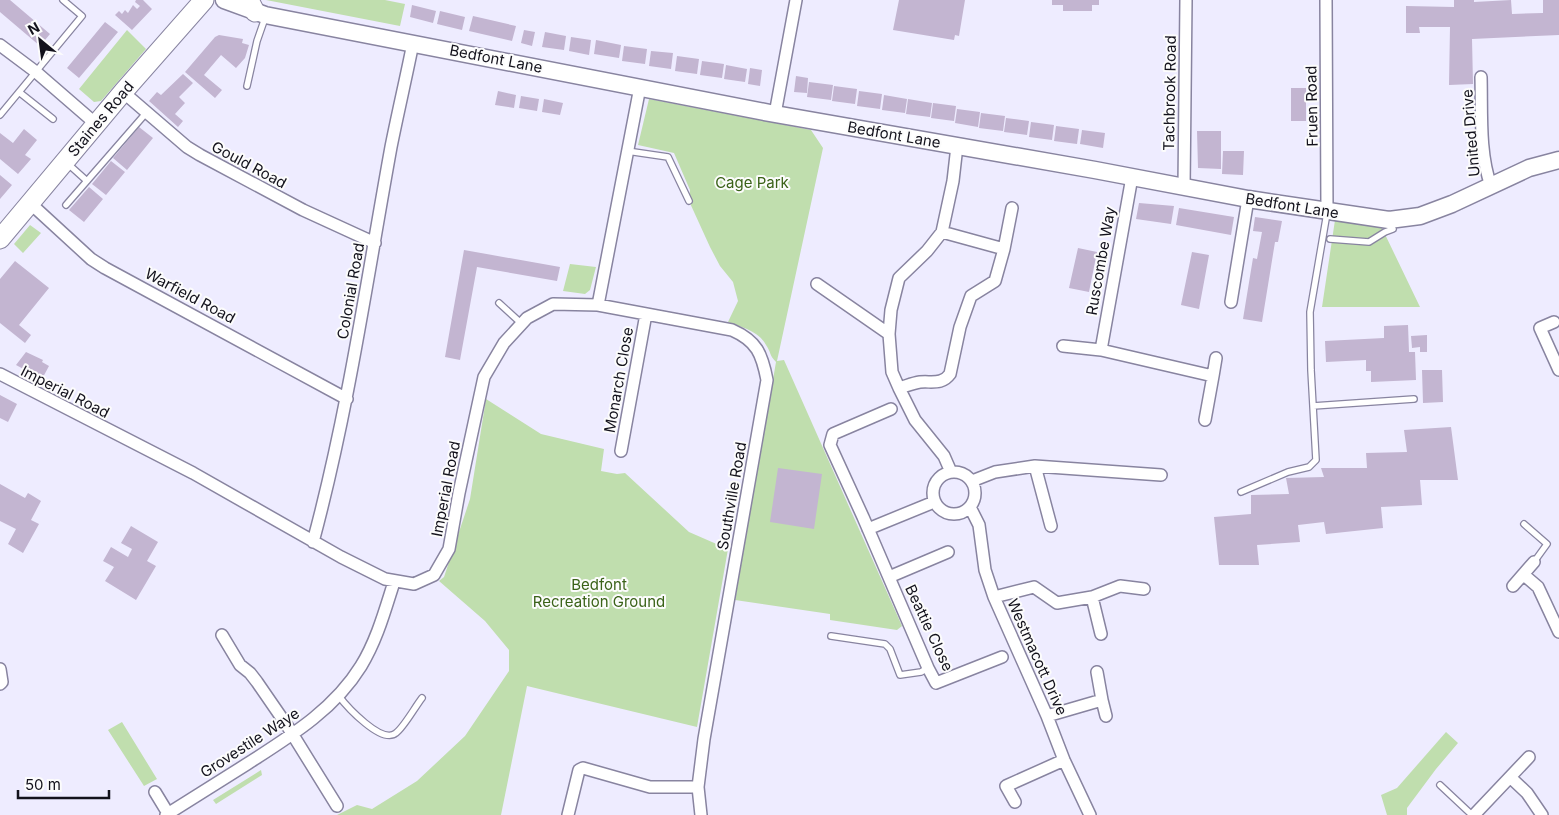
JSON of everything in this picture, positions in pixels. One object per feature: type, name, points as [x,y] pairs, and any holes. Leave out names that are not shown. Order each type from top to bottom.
[{"type":"main road","name":"Staines Road","points":[[0,239],[123,92],[204,0]]},
{"type":"main road","name":"Bedfont Lane","points":[[224,0],[413,43],[775,114],[1248,199],[1389,220],[1420,216],[1529,168],[1559,160]]},
{"type":"street","points":[[775,114],[796,0]]},
{"type":"street","name":"Tachbrook Road","points":[[1184,187],[1186,0]]},
{"type":"street","name":"Fruen Road","points":[[1326,0],[1327,211]]},
{"type":"street","name":"Colonial Road","points":[[313,542],[328,488],[347,399],[392,146],[413,43]]},
{"type":"street","points":[[0,45],[36,72],[96,124]]},
{"type":"street","name":"United Drive","points":[[1481,77],[1483,141],[1491,186]]},
{"type":"street","points":[[598,305],[640,87]]},
{"type":"street","name":"Gould Road","points":[[123,92],[187,147],[200,155],[303,210],[375,243]]},
{"type":"street","points":[[951,472],[944,456],[915,420],[892,372],[888,334],[891,310],[899,278],[927,251],[942,232],[958,146]]},
{"type":"street","name":"Ruscombe Way","points":[[1101,350],[1132,177]]},
{"type":"street","points":[[1232,302],[1248,199]]},
{"type":"street","name":"Warfield Road","points":[[30,203],[91,259],[105,268],[347,399]]},
{"type":"street","points":[[900,388],[918,382],[939,382],[946,380],[950,374],[960,327],[971,296],[995,281],[1004,249],[1012,208]]},
{"type":"street","points":[[942,232],[1004,249]]},
{"type":"street","points":[[818,284],[888,334]]},
{"type":"street","name":"Imperial Road","points":[[0,374],[193,473],[313,542],[385,579],[414,584],[434,575],[450,549],[459,493],[484,377],[504,343],[527,318],[553,304],[598,305]]},
{"type":"street","name":"Southville Road","points":[[598,305],[732,330],[744,336],[756,346],[763,359],[767,380],[704,740],[698,787],[701,815]]},
{"type":"street","name":"Monarch Close","points":[[621,451],[646,314]]},
{"type":"street","points":[[1554,322],[1540,328],[1559,370]]},
{"type":"street","points":[[1063,346],[1101,350],[1213,376]]},
{"type":"street","points":[[1205,420],[1216,358]]},
{"type":"street","name":"Beattie Close","points":[[891,409],[833,434],[830,445],[928,668],[936,683],[1002,657]]},
{"type":"street","points":[[972,481],[995,472],[1035,466],[1161,475]]},
{"type":"street","points":[[1035,466],[1051,526]]},
{"type":"street","points":[[951,472],[963,474],[972,481],[976,494],[970,507],[965,512],[951,514],[938,508],[934,502],[933,489],[935,483],[939,478],[951,472]]},
{"type":"street","points":[[868,529],[934,502]]},
{"type":"street","name":"Westmacott Drive","points":[[970,507],[979,525],[985,570],[994,597],[1047,716],[1064,760],[1090,815]]},
{"type":"street","name":"Beattie Close","points":[[889,577],[948,552]]},
{"type":"street","points":[[1513,586],[1534,562]]},
{"type":"street","points":[[1524,575],[1538,587],[1559,632]]},
{"type":"street","name":"Grovestile Waye","points":[[168,815],[293,735],[345,689],[361,666],[376,636],[394,582]]},
{"type":"street","points":[[994,597],[1034,587],[1057,603],[1092,598],[1120,586],[1144,589]]},
{"type":"street","points":[[1092,598],[1101,634]]},
{"type":"street","points":[[222,635],[240,665],[250,672],[258,682],[337,806]]},
{"type":"street","points":[[0,669],[2,682],[0,684]]},
{"type":"street","points":[[1097,672],[1106,716]]},
{"type":"street","points":[[1047,716],[1102,700]]},
{"type":"street","points":[[1473,815],[1529,757]]},
{"type":"street","points":[[1016,802],[1006,786],[1064,760]]},
{"type":"street","points":[[568,815],[579,770],[583,768],[650,787],[698,787]]},
{"type":"street","points":[[1510,777],[1528,793],[1542,815]]},
{"type":"street","points":[[155,792],[168,815]]},
{"type":"lane","points":[[0,115],[82,16],[63,0]]},
{"type":"lane","points":[[247,86],[257,41],[257,9]]},
{"type":"lane","points":[[19,92],[53,119]]},
{"type":"lane","points":[[66,205],[147,112]]},
{"type":"lane","points":[[627,151],[668,157],[689,201]]},
{"type":"lane","points":[[65,161],[87,181]]},
{"type":"lane","points":[[1241,492],[1288,472],[1309,467],[1316,460],[1310,312],[1327,211]]},
{"type":"lane","points":[[1330,239],[1369,242],[1393,229],[1389,220]]},
{"type":"lane","points":[[499,303],[522,324]]},
{"type":"lane","points":[[1313,406],[1414,400]]},
{"type":"lane","points":[[1524,524],[1546,544],[1534,562]]},
{"type":"lane","points":[[831,636],[885,644],[890,648],[900,675],[921,672],[928,668]]},
{"type":"lane","points":[[338,695],[379,734],[388,736],[396,734],[422,698]]},
{"type":"lane","points":[[1440,785],[1473,815]]},
{"type":"green space","points":[[266,0],[385,0],[405,4],[400,26]]},
{"type":"green space","points":[[127,30],[146,49],[101,101],[94,102],[79,89]]},
{"type":"green space","name":"Cage Park","points":[[649,99],[811,130],[823,148],[777,361],[784,360],[902,626],[897,630],[830,620],[830,614],[735,600],[776,362],[768,347],[759,336],[728,322],[738,301],[733,282],[720,266],[710,247],[689,201],[690,190],[674,153],[638,145]]},
{"type":"green space","points":[[1335,220],[1381,226],[1420,307],[1322,307]]},
{"type":"green space","points":[[30,225],[41,233],[23,253],[14,244]]},
{"type":"green space","points":[[570,264],[596,267],[590,290],[585,294],[563,291]]},
{"type":"green space","name":"Bedfont Recreation Ground","points":[[486,399],[541,434],[604,449],[601,471],[617,474],[625,473],[689,532],[728,549],[697,727],[527,686],[501,815],[337,815],[357,805],[372,809],[417,781],[465,736],[509,671],[509,650],[485,621],[439,581],[444,577],[470,499]]},
{"type":"green space","points":[[122,722],[157,779],[144,786],[108,730]]},
{"type":"green space","points":[[1446,732],[1458,743],[1407,808],[1407,815],[1387,815],[1381,795],[1397,788]]},
{"type":"green space","points":[[261,770],[262,775],[216,804],[213,800]]},
{"type":"building","points":[[0,0],[10,0],[50,34],[40,46],[0,12]]},
{"type":"building","points":[[136,0],[143,0],[152,9],[132,30],[115,15],[119,11],[122,14],[125,10],[128,13],[133,5],[137,9],[140,6],[135,2]]},
{"type":"building","points":[[899,0],[965,0],[959,36],[955,35],[954,40],[893,30]]},
{"type":"building","points":[[1052,0],[1099,0],[1099,5],[1092,5],[1092,11],[1063,11],[1063,5],[1052,5]]},
{"type":"building","points":[[1454,0],[1474,0],[1474,2],[1511,0],[1512,14],[1543,13],[1543,0],[1559,0],[1559,35],[1472,39],[1473,84],[1449,85],[1450,27],[1419,27],[1420,33],[1406,33],[1406,6],[1454,7]]},
{"type":"building","points":[[412,5],[436,11],[433,23],[410,17]]},
{"type":"building","points":[[440,11],[465,17],[462,30],[437,24]]},
{"type":"building","points":[[473,16],[516,26],[512,41],[469,31]]},
{"type":"building","points":[[105,22],[118,32],[79,78],[67,68]]},
{"type":"building","points":[[524,30],[535,32],[532,46],[521,43]]},
{"type":"building","points":[[545,32],[566,36],[564,50],[542,47]]},
{"type":"building","points":[[219,35],[243,39],[242,43],[249,45],[245,58],[236,68],[221,55],[204,75],[222,90],[215,98],[185,72],[215,37]]},
{"type":"building","points":[[571,37],[591,40],[589,55],[569,51]]},
{"type":"building","points":[[596,40],[621,45],[619,58],[594,54]]},
{"type":"building","points":[[624,46],[647,49],[645,64],[622,61]]},
{"type":"building","points":[[651,51],[673,53],[671,69],[649,66]]},
{"type":"building","points":[[677,56],[699,59],[697,74],[675,71]]},
{"type":"building","points":[[702,61],[724,64],[722,78],[700,75]]},
{"type":"building","points":[[726,65],[747,69],[745,82],[724,79]]},
{"type":"building","points":[[750,68],[762,70],[760,86],[748,84]]},
{"type":"building","points":[[183,74],[193,83],[179,97],[185,103],[175,114],[183,121],[178,127],[149,101],[157,92],[161,95]]},
{"type":"building","points":[[796,76],[808,78],[807,93],[794,92]]},
{"type":"building","points":[[809,82],[833,85],[831,100],[807,97]]},
{"type":"building","points":[[834,86],[857,89],[855,104],[832,101]]},
{"type":"building","points":[[1291,88],[1306,88],[1306,121],[1291,121]]},
{"type":"building","points":[[498,91],[516,95],[514,108],[495,105]]},
{"type":"building","points":[[859,91],[882,94],[880,109],[857,106]]},
{"type":"building","points":[[884,95],[907,99],[905,113],[882,110]]},
{"type":"building","points":[[521,96],[539,99],[537,111],[519,108]]},
{"type":"building","points":[[544,99],[563,103],[560,115],[542,112]]},
{"type":"building","points":[[908,99],[932,103],[930,117],[906,114]]},
{"type":"building","points":[[933,103],[956,106],[954,121],[931,118]]},
{"type":"building","points":[[957,109],[980,112],[978,127],[955,123]]},
{"type":"building","points":[[981,113],[1005,116],[1003,131],[979,128]]},
{"type":"building","points":[[1006,118],[1029,121],[1027,135],[1004,132]]},
{"type":"building","points":[[1031,122],[1054,125],[1052,140],[1029,137]]},
{"type":"building","points":[[1056,126],[1079,129],[1077,144],[1054,141]]},
{"type":"building","points":[[139,127],[153,138],[127,170],[113,158]]},
{"type":"building","points":[[24,129],[37,140],[25,155],[31,159],[18,174],[0,159],[0,133],[13,143]]},
{"type":"building","points":[[1082,130],[1105,133],[1103,148],[1080,144]]},
{"type":"building","points":[[1197,131],[1221,131],[1221,169],[1198,168]]},
{"type":"building","points":[[1223,151],[1244,151],[1243,175],[1222,174]]},
{"type":"building","points":[[111,161],[125,172],[106,195],[92,184]]},
{"type":"building","points":[[0,175],[12,185],[0,199]]},
{"type":"building","points":[[89,187],[103,199],[84,222],[69,210]]},
{"type":"building","points":[[1139,203],[1174,206],[1171,224],[1136,219]]},
{"type":"building","points":[[1179,208],[1234,217],[1231,235],[1176,225]]},
{"type":"building","points":[[1255,217],[1282,221],[1278,242],[1275,242],[1262,322],[1243,319],[1253,258],[1257,259],[1262,232],[1253,231]]},
{"type":"building","points":[[1078,248],[1097,252],[1089,292],[1069,288]]},
{"type":"building","points":[[464,250],[560,267],[557,281],[477,267],[460,360],[445,357]]},
{"type":"building","points":[[1192,252],[1209,255],[1199,309],[1181,305]]},
{"type":"building","points":[[15,261],[49,288],[19,325],[31,335],[25,343],[0,323],[0,279]]},
{"type":"building","points":[[1408,325],[1409,352],[1415,352],[1416,380],[1371,382],[1371,371],[1366,371],[1366,360],[1326,362],[1325,341],[1384,338],[1384,326]]},
{"type":"building","points":[[1427,335],[1427,352],[1420,352],[1420,347],[1412,348],[1411,336]]},
{"type":"building","points":[[26,352],[43,360],[42,362],[49,366],[42,379],[16,365]]},
{"type":"building","points":[[1422,370],[1442,370],[1443,402],[1423,403]]},
{"type":"building","points":[[0,395],[17,404],[8,422],[0,418]]},
{"type":"building","points":[[1451,427],[1458,480],[1420,480],[1422,505],[1381,507],[1383,528],[1326,534],[1324,522],[1298,525],[1300,542],[1257,545],[1259,565],[1219,565],[1214,517],[1251,514],[1251,495],[1289,494],[1286,478],[1324,477],[1321,468],[1367,468],[1366,453],[1407,452],[1404,430]]},
{"type":"building","points":[[778,468],[822,474],[814,529],[770,522]]},
{"type":"building","points":[[0,484],[25,498],[28,493],[41,501],[31,520],[39,524],[23,553],[8,544],[16,529],[0,521]]},
{"type":"building","points":[[131,526],[158,542],[147,561],[156,566],[136,600],[105,581],[114,567],[103,561],[111,547],[128,557],[132,549],[121,543]]}]
